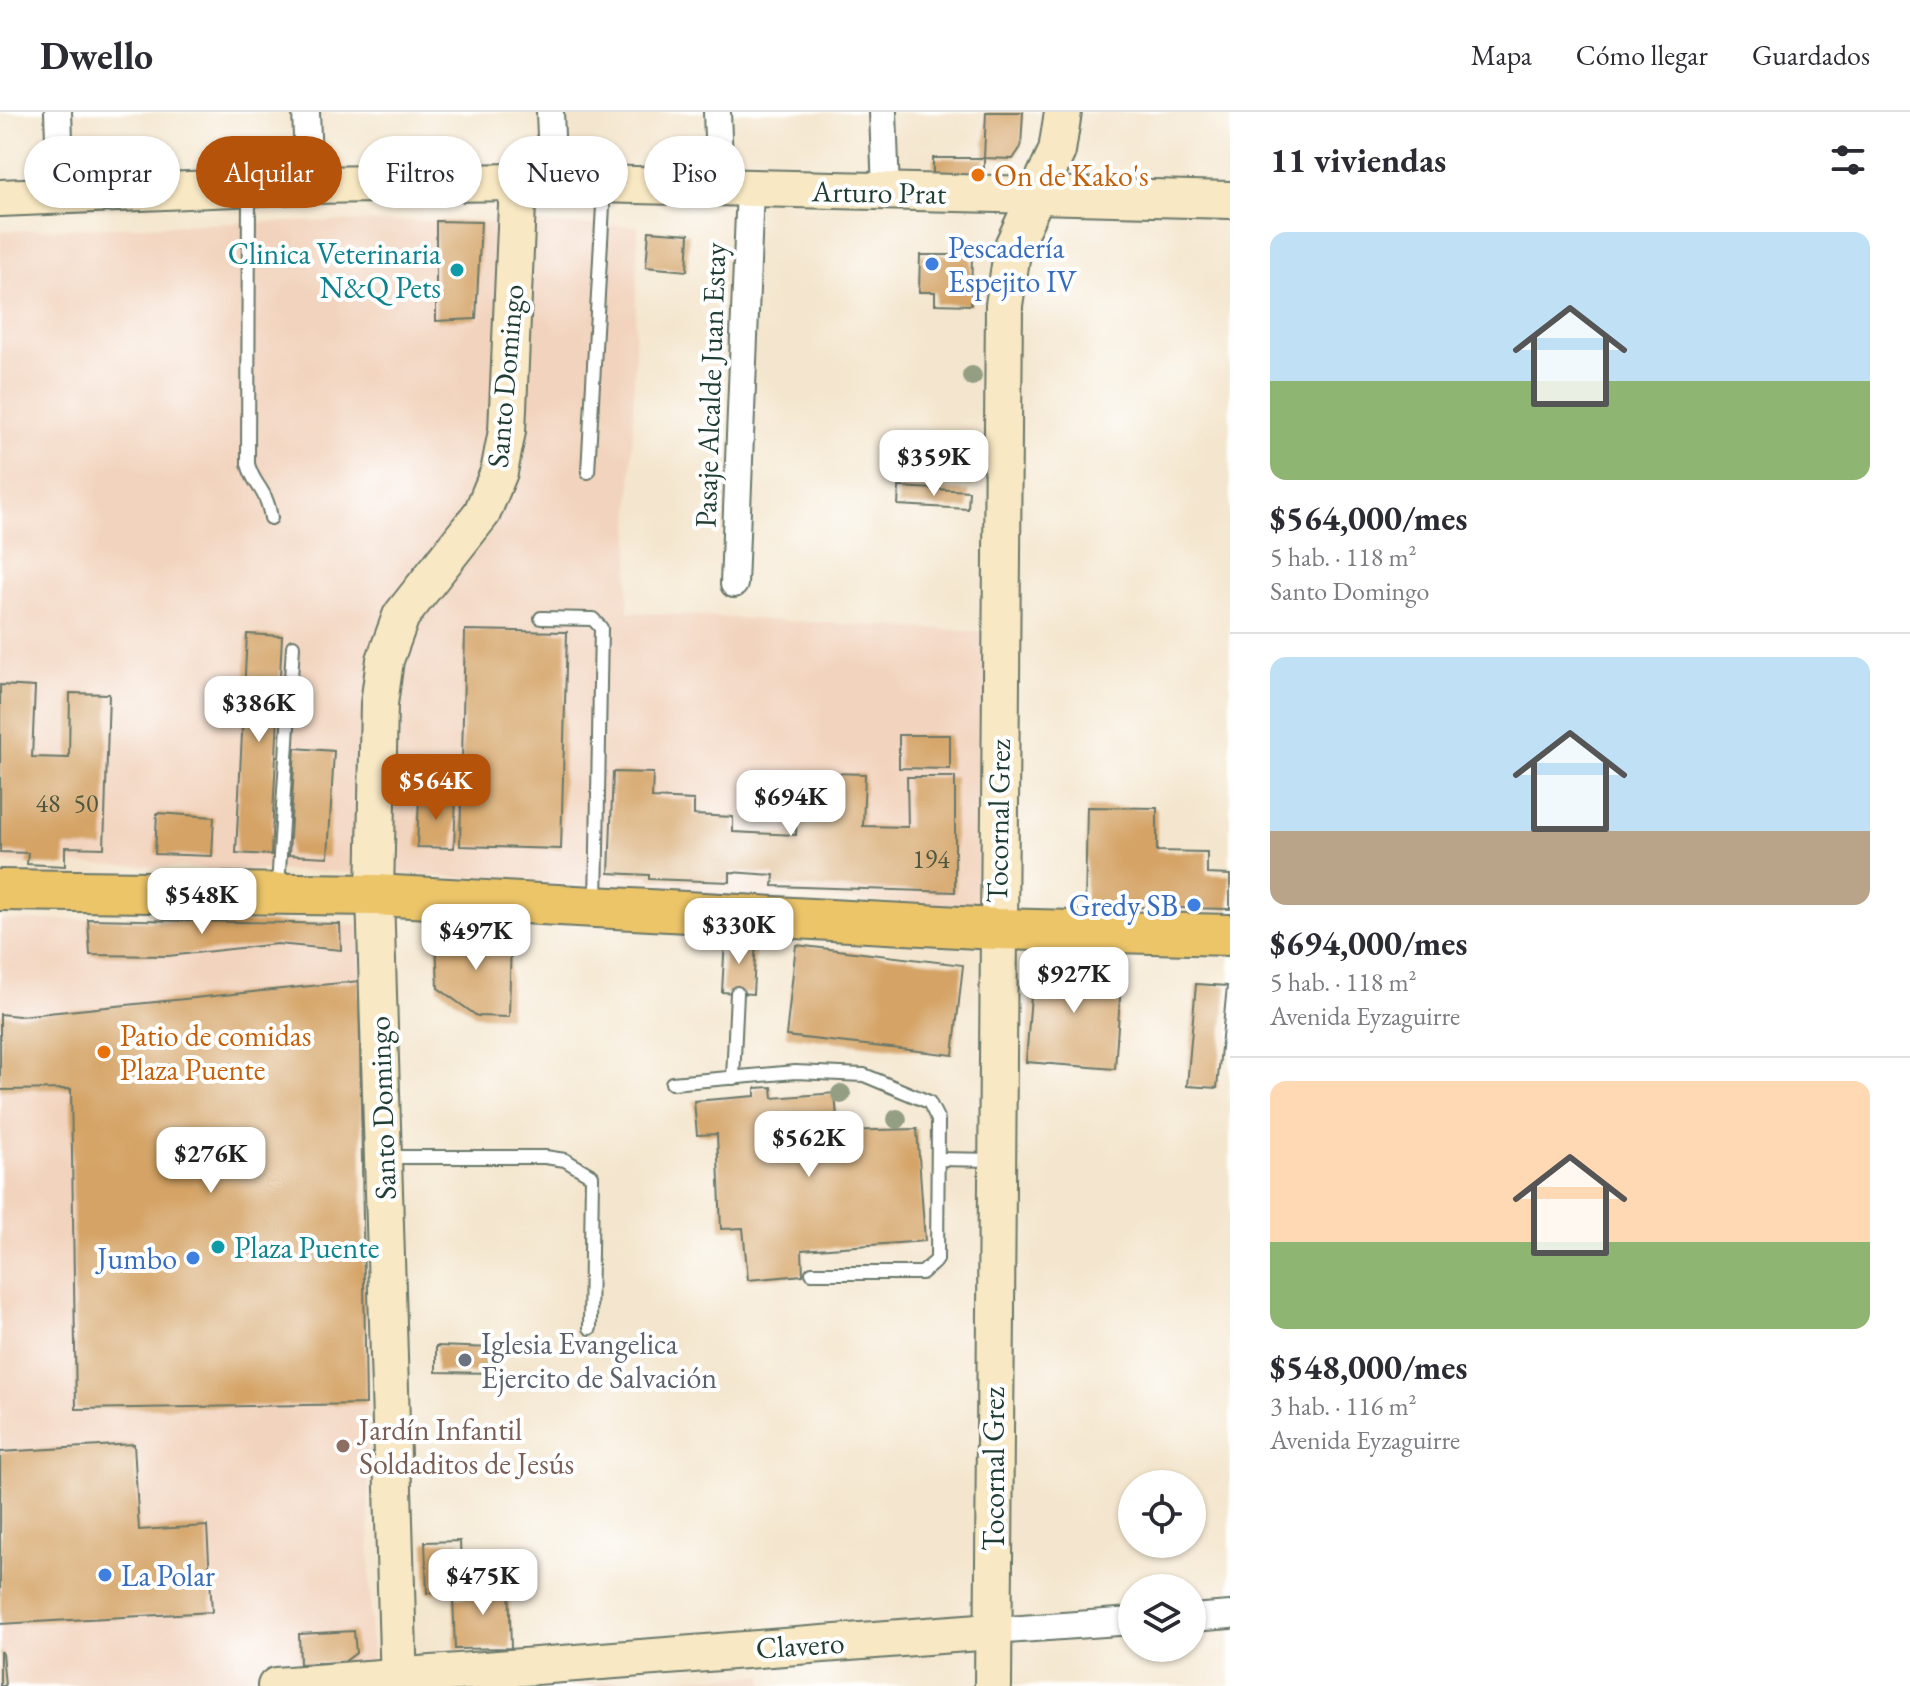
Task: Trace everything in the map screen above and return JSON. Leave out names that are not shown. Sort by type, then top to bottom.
[{"type":"main road","points":[[0,890],[375,895],[596,907],[742,920],[1230,935]]},
{"type":"street","points":[[58,112],[59,136]]},
{"type":"street","points":[[306,112],[307,136]]},
{"type":"street","points":[[545,136],[550,112]]},
{"type":"street","name":"Pasaje Alcalde Juan Estay","points":[[717,112],[723,136]]},
{"type":"street","points":[[883,112],[886,192]]},
{"type":"street","name":"Tocornal Grez","points":[[993,1686],[996,929],[1004,305],[1013,246],[1057,151],[1063,112]]},
{"type":"street","name":"Arturo Prat","points":[[342,185],[498,183]]},
{"type":"street","name":"Arturo Prat","points":[[745,188],[1230,200]]},
{"type":"street","name":"Arturo Prat","points":[[0,198],[24,197]]},
{"type":"street","name":"Santo Domingo","points":[[399,1681],[375,895],[379,704],[385,660],[401,616],[482,513],[504,452],[532,208]]},
{"type":"street","name":"Pasaje Alcalde Juan Estay","points":[[734,584],[735,208]]},
{"type":"street","points":[[1206,1617],[1230,1615]]},
{"type":"street","name":"Clavero","points":[[276,1686],[399,1681],[1118,1622]]},
{"type":"lane","points":[[249,208],[248,464],[251,475],[268,495],[271,518]]},
{"type":"lane","points":[[588,472],[603,208]]},
{"type":"lane","points":[[541,618],[593,619],[601,628],[596,907]]},
{"type":"lane","points":[[278,894],[293,646]]},
{"type":"lane","points":[[733,1078],[737,993]]},
{"type":"lane","points":[[672,1083],[795,1072],[864,1075],[909,1091],[929,1102],[938,1120],[937,1260],[922,1273],[812,1273]]},
{"type":"lane","points":[[383,1157],[545,1157],[565,1160],[592,1176],[590,1328]]},
{"type":"lane","points":[[938,1159],[995,1160]]},
{"type":"shaded area","points":[[436,221],[638,226],[628,612],[988,632],[986,908],[395,874],[0,862],[0,231],[260,222]]},
{"type":"shaded area","points":[[88,919],[359,925],[372,1686],[0,1686],[0,921]]},
{"type":"shaded area","points":[[764,1675],[764,1686],[570,1686],[570,1683]]},
{"type":"building","points":[[986,112],[1023,112],[1021,147],[1013,159],[984,158]]},
{"type":"building","points":[[933,158],[984,158],[984,177],[933,177]]},
{"type":"building","name":"Clinica Veterinaria N&Q Pets","points":[[436,221],[481,222],[476,319],[436,321]]},
{"type":"building","points":[[649,231],[689,234],[687,271],[646,267]]},
{"type":"building","points":[[920,255],[972,255],[971,305],[935,304],[935,292],[919,292]]},
{"type":"building","points":[[899,487],[969,491],[968,509],[898,505]]},
{"type":"building","points":[[465,630],[567,632],[561,849],[460,846]]},
{"type":"building","points":[[247,634],[282,636],[271,855],[236,853]]},
{"type":"building","points":[[0,685],[35,687],[32,757],[69,758],[70,693],[109,694],[104,848],[65,847],[65,866],[27,864],[28,853],[0,852]]},
{"type":"building","points":[[899,735],[950,735],[950,769],[899,768]]},
{"type":"building","points":[[295,748],[334,751],[328,857],[289,855]]},
{"type":"building","points":[[613,772],[653,773],[652,798],[694,800],[694,815],[733,817],[733,832],[796,835],[798,772],[865,774],[863,826],[908,827],[907,777],[955,777],[955,892],[773,886],[774,875],[730,872],[730,882],[649,879],[649,875],[609,873]]},
{"type":"building","points":[[419,795],[456,797],[454,848],[417,847]]},
{"type":"building","points":[[1087,807],[1157,808],[1157,851],[1207,852],[1207,874],[1230,875],[1230,909],[1085,906]]},
{"type":"building","points":[[157,813],[214,817],[212,856],[155,854]]},
{"type":"building","points":[[88,919],[340,924],[341,950],[277,944],[168,956],[90,955]]},
{"type":"building","points":[[442,933],[511,935],[509,1017],[477,1016],[438,988],[436,939]]},
{"type":"building","points":[[725,938],[756,940],[753,994],[722,992]]},
{"type":"building","points":[[796,945],[963,965],[953,1055],[786,1036]]},
{"type":"building","points":[[1039,962],[1122,968],[1115,1069],[1026,1062],[1033,968]]},
{"type":"building","name":"Plaza Puente","points":[[359,981],[366,1404],[76,1409],[71,1089],[0,1090],[0,1014],[19,1016]]},
{"type":"building","points":[[1196,984],[1227,986],[1217,1088],[1187,1086]]},
{"type":"building","points":[[772,1087],[773,1098],[835,1093],[838,1131],[917,1129],[925,1241],[802,1250],[803,1275],[748,1280],[743,1228],[721,1229],[717,1134],[697,1135],[694,1101],[755,1096],[755,1088]]},
{"type":"building","name":"Iglesia Evangelica Ejercito de Salvación","points":[[436,1346],[494,1348],[494,1373],[436,1372]]},
{"type":"building","name":"La Polar","points":[[134,1444],[139,1530],[207,1526],[212,1612],[0,1624],[0,1452]]},
{"type":"building","points":[[460,1541],[462,1592],[427,1593],[425,1542]]},
{"type":"building","points":[[466,1582],[509,1582],[511,1648],[455,1649],[453,1597],[467,1597]]},
{"type":"building","points":[[354,1631],[356,1653],[344,1662],[300,1664],[299,1634]]},
{"type":"building","points":[[2,1652],[5,1686],[0,1686]]},
{"type":"place","name":"On de Kako's","points":[[978,175]]},
{"type":"place","name":"Pescadería Espejito IV","points":[[932,264]]},
{"type":"place","name":"Clinica Veterinaria N&Q Pets","points":[[457,270]]},
{"type":"place","name":"Gredy SB","points":[[1194,905]]},
{"type":"place","name":"Patio de comidas Plaza Puente","points":[[104,1052]]},
{"type":"place","name":"Plaza Puente","points":[[218,1247]]},
{"type":"place","name":"Jumbo","points":[[193,1258]]},
{"type":"place","name":"Iglesia Evangelica Ejercito de Salvación","points":[[465,1360]]},
{"type":"place","name":"Jardín Infantil Soldaditos de Jesús","points":[[343,1446]]},
{"type":"place","name":"La Polar","points":[[105,1575]]}]
